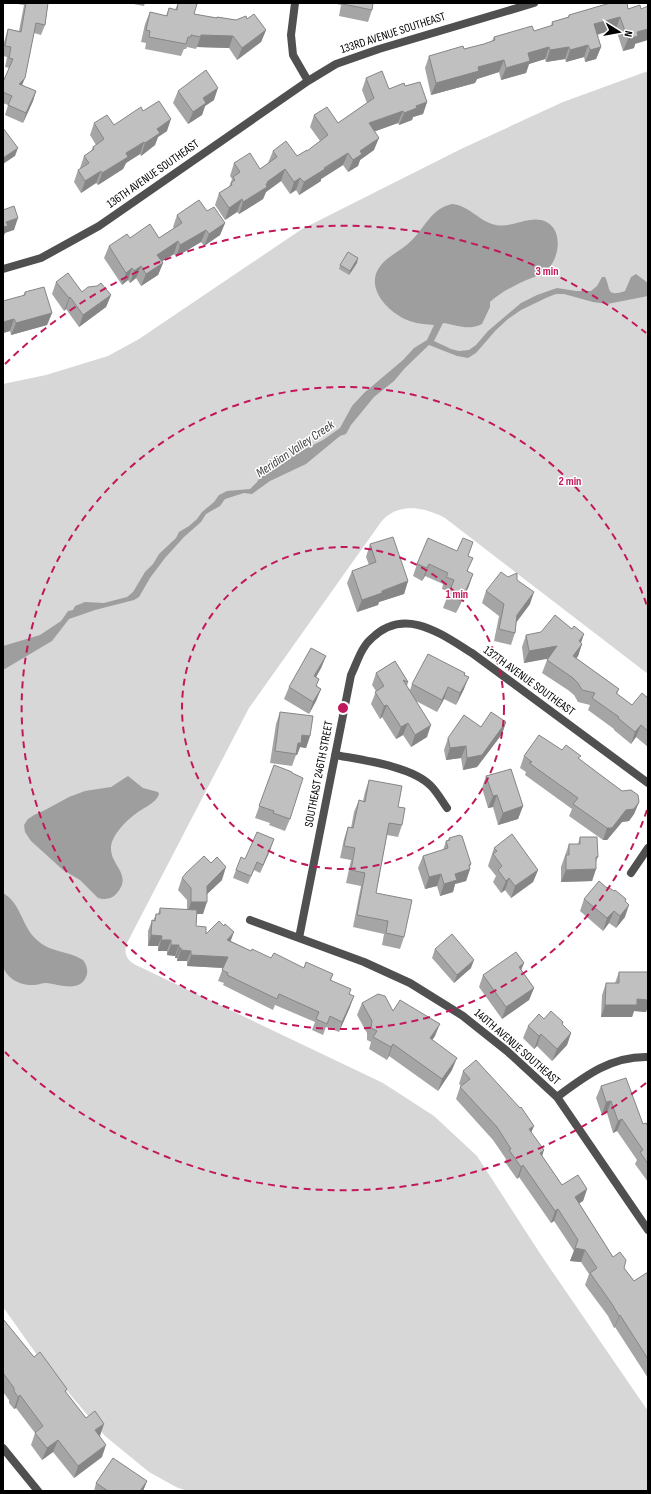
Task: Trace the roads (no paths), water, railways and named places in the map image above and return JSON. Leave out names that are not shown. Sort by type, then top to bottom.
[{"type":"street","points":[[295,3],[291,35],[293,55],[308,80]]},
{"type":"street","name":"133RD AVENUE SOUTHEAST","points":[[308,80],[336,64],[380,49],[534,3]]},
{"type":"street","name":"136TH AVENUE SOUTHEAST","points":[[3,269],[41,258],[99,226],[308,80]]},
{"type":"street","name":"137TH AVENUE SOUTHEAST","points":[[386,628],[402,623],[415,624],[434,630],[451,640],[472,653],[648,783]]},
{"type":"street","name":"SOUTHEAST 246TH STREET","points":[[299,938],[351,676],[362,650],[371,638],[386,628]]},
{"type":"street","points":[[335,755],[388,766],[416,775],[431,786],[447,808]]},
{"type":"street","points":[[631,872],[648,848]]},
{"type":"street","name":"140TH AVENUE SOUTHEAST","points":[[250,920],[364,962],[410,983],[463,1016],[507,1051],[557,1097],[648,1230]]},
{"type":"street","points":[[557,1097],[588,1074],[618,1060],[648,1057]]},
{"type":"street","points":[[3,1448],[38,1491]]},
{"type":"water label","name":"Meridian Valley Creek","points":[[295,449]]}]
